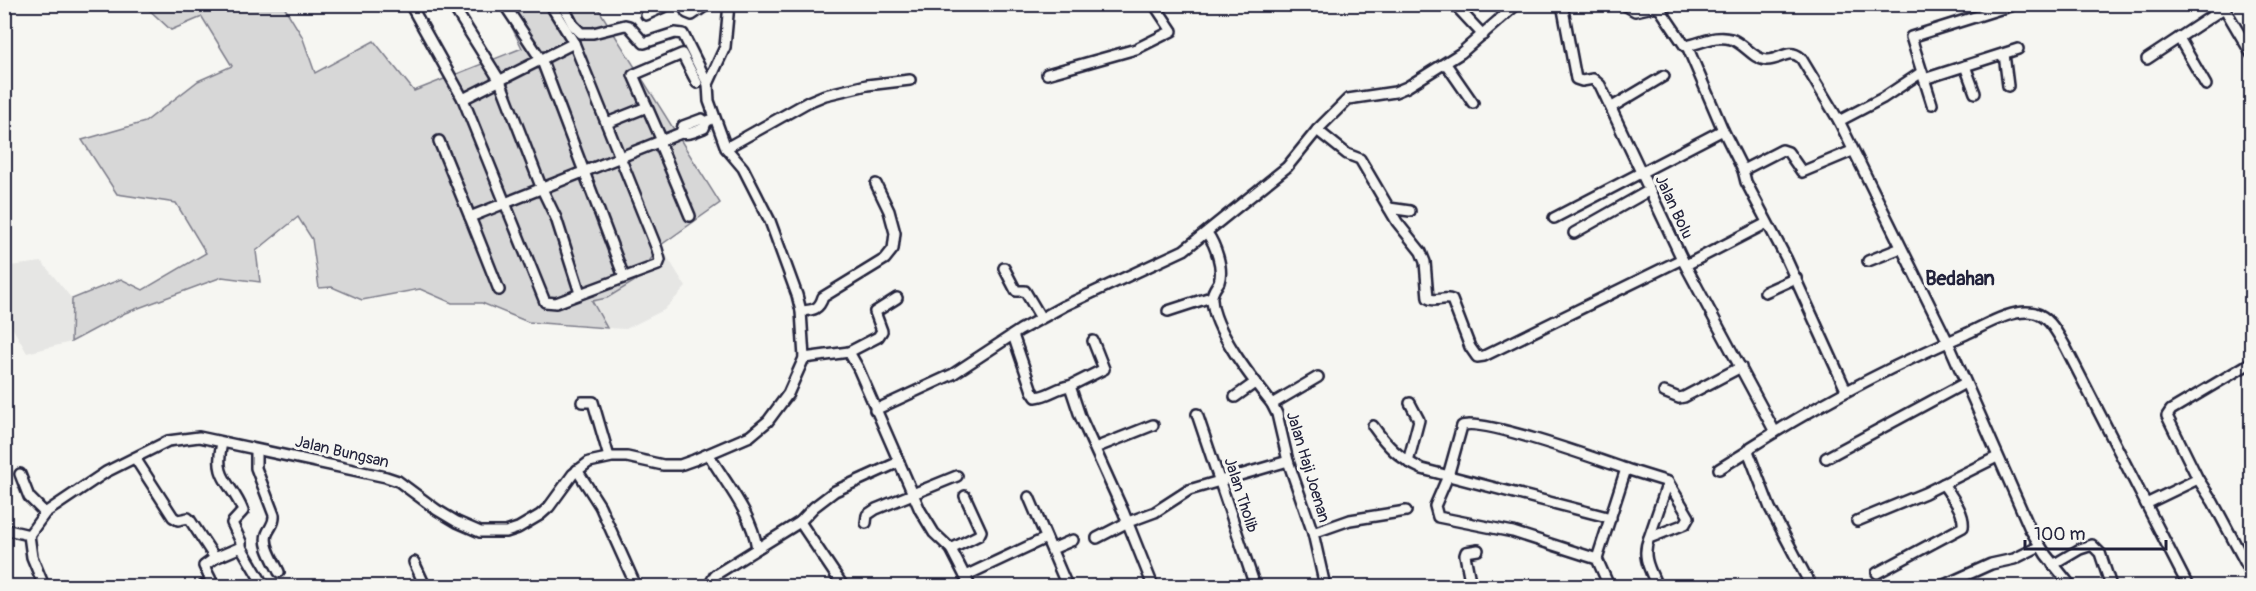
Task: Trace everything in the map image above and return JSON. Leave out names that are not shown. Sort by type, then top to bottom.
[{"type":"street","points":[[410,4],[462,99],[545,302],[549,304],[656,267],[660,260],[574,43],[550,4]]},
{"type":"street","points":[[452,4],[500,81],[542,189],[556,218],[580,294]]},
{"type":"street","points":[[504,4],[542,61],[624,277]]},
{"type":"street","points":[[562,4],[573,25],[581,33],[593,33],[625,25],[629,26],[644,44],[675,33],[683,34],[708,84],[710,120],[726,148],[743,168],[779,242],[801,311],[804,358],[849,352],[878,337],[882,331],[875,312],[897,298]]},
{"type":"street","points":[[646,15],[670,4]]},
{"type":"street","points":[[682,4],[687,13],[692,15],[698,14],[708,4]]},
{"type":"street","points":[[708,84],[725,47],[729,4]]},
{"type":"street","points":[[1047,74],[1136,49],[1172,31],[1154,4]]},
{"type":"street","points":[[1454,4],[1483,35]]},
{"type":"street","points":[[874,410],[953,374],[1013,335],[1064,306],[1169,259],[1207,233],[1287,167],[1317,130],[1348,99],[1395,92],[1446,63],[1483,35],[1516,4]]},
{"type":"street","name":"Jalan Bolu","points":[[1562,4],[1574,75],[1579,81],[1597,80],[1612,107],[1684,262],[1776,432]]},
{"type":"street","points":[[1623,4],[1635,11],[1653,7],[1660,9],[1681,41],[1687,46],[1743,170],[1746,182],[1796,278],[1846,390]]},
{"type":"street","points":[[1932,104],[1911,37],[2013,5]]},
{"type":"street","points":[[2147,59],[2223,6],[2252,55]]},
{"type":"street","points":[[1687,46],[1709,39],[1725,38],[1737,41],[1758,58],[1764,60],[1770,60],[1786,53],[1798,55],[1801,58],[1839,121],[1948,342],[2030,529],[2053,565],[2069,584],[2081,586]]},
{"type":"street","points":[[2179,38],[2206,85]]},
{"type":"street","points":[[462,99],[574,43]]},
{"type":"street","points":[[1839,121],[1923,76],[1965,66],[2018,49]]},
{"type":"street","points":[[690,216],[633,75],[682,54],[697,83]]},
{"type":"street","points":[[2004,54],[2008,86]]},
{"type":"street","points":[[1446,63],[1473,103]]},
{"type":"street","points":[[1965,66],[1975,93]]},
{"type":"street","points":[[1612,107],[1664,76]]},
{"type":"street","points":[[726,148],[808,102],[825,95],[867,85],[910,80]]},
{"type":"street","points":[[607,123],[647,107]]},
{"type":"street","points":[[470,217],[681,134],[683,126],[702,119],[710,120]]},
{"type":"street","points":[[1317,130],[1347,154],[1360,159],[1397,222],[1423,256],[1428,298],[1452,300],[1470,347],[1480,358],[1767,223]]},
{"type":"street","points":[[1554,218],[1723,130]]},
{"type":"street","points":[[439,141],[499,290]]},
{"type":"street","points":[[1743,170],[1782,150],[1788,152],[1799,170],[1802,171],[1852,151]]},
{"type":"street","points":[[801,311],[814,310],[821,306],[823,297],[885,259],[893,249],[895,232],[889,211],[876,184]]},
{"type":"street","points":[[1574,233],[1650,190]]},
{"type":"street","points":[[1389,208],[1410,212]]},
{"type":"street","points":[[1168,311],[1211,297],[1220,280],[1213,242],[1207,233]]},
{"type":"street","points":[[1868,261],[1901,248]]},
{"type":"street","points":[[1004,268],[1016,291],[1025,291],[1041,318]]},
{"type":"street","points":[[1766,292],[1796,278]]},
{"type":"street","name":"Jalan Haji Joenan","points":[[1211,297],[1225,336],[1277,414],[1288,461],[1313,533],[1325,586]]},
{"type":"street","points":[[1719,469],[1846,390],[2013,314],[2033,312],[2050,322],[2065,346],[2188,586]]},
{"type":"street","points":[[1013,335],[1036,397],[1061,386],[1070,386],[1104,369],[1093,341]]},
{"type":"street","points":[[849,352],[920,510],[934,533],[951,549],[970,586]]},
{"type":"street","name":"Jalan Bungsan","points":[[29,535],[45,513],[106,472],[159,444],[177,438],[199,437],[334,465],[398,481],[457,522],[480,532],[506,532],[540,515],[577,470],[595,459],[627,457],[663,465],[680,465],[743,441],[768,421],[788,394],[804,358]]},
{"type":"street","points":[[2252,362],[2168,412],[2168,421],[2198,480],[2213,502],[2252,575]]},
{"type":"street","points":[[1665,392],[1678,398],[1684,397],[1741,367]]},
{"type":"street","points":[[1272,404],[1318,377]]},
{"type":"street","points":[[1234,397],[1256,382]]},
{"type":"street","points":[[1826,458],[1965,383]]},
{"type":"street","points":[[1070,386],[1080,416],[1128,522],[1153,586]]},
{"type":"street","points":[[582,402],[593,402],[609,457]]},
{"type":"street","points":[[1408,462],[1419,420],[1410,403]]},
{"type":"street","name":"Jalan Tholib","points":[[1197,414],[1221,479],[1255,586]]},
{"type":"street","points":[[1597,559],[1513,532],[1438,517],[1435,506],[1448,476],[1459,430],[1466,424],[1474,424],[1545,441],[1668,482],[1684,507],[1689,517],[1688,520],[1686,524],[1649,538]]},
{"type":"street","points":[[1095,448],[1153,425]]},
{"type":"street","points":[[1373,426],[1396,455],[1422,469],[1611,518]]},
{"type":"street","points":[[222,443],[219,469],[243,509],[243,513],[232,523],[241,547],[264,586]]},
{"type":"street","points":[[256,450],[256,468],[272,508],[274,522],[268,532],[266,542],[279,572]]},
{"type":"street","points":[[1749,451],[1770,508],[1811,586]]},
{"type":"street","points":[[709,455],[747,515],[753,528],[757,549]]},
{"type":"street","points":[[1857,521],[1943,484],[1997,457]]},
{"type":"street","points":[[135,458],[171,516],[177,520],[188,518],[215,558]]},
{"type":"street","points":[[1097,538],[1128,522],[1155,512],[1189,490],[1288,461]]},
{"type":"street","points":[[709,586],[715,575],[800,522],[814,507],[835,491],[899,462]]},
{"type":"street","points":[[1609,586],[1597,559],[1626,469]]},
{"type":"street","points":[[577,470],[600,506],[636,586]]},
{"type":"street","points":[[20,474],[26,492],[45,513]]},
{"type":"street","points":[[866,523],[867,515],[876,509],[957,476]]},
{"type":"street","points":[[2146,504],[2198,480]]},
{"type":"street","points":[[1656,586],[1645,558],[1649,538],[1668,482]]},
{"type":"street","points":[[1877,573],[1963,527],[1964,521],[1960,510],[1943,484]]},
{"type":"street","points":[[951,549],[979,535],[981,531],[965,496]]},
{"type":"street","points":[[1029,497],[1067,586]]},
{"type":"street","points":[[1313,533],[1350,520],[1406,512]]},
{"type":"street","points":[[800,522],[843,586]]},
{"type":"street","points":[[4,529],[29,535],[32,557],[44,586]]},
{"type":"street","points":[[965,576],[1046,538]]},
{"type":"street","points":[[1052,549],[1074,540]]},
{"type":"street","points":[[2053,565],[2080,549],[2092,545],[2100,553],[2111,586]]},
{"type":"street","points":[[1942,586],[1991,564],[2014,559],[2040,546]]},
{"type":"street","points":[[203,586],[212,582],[204,566],[215,558],[241,547]]},
{"type":"street","points":[[1471,586],[1465,555],[1466,552],[1478,550]]},
{"type":"street","points":[[414,562],[425,586]]},
{"type":"shaded area","points":[[144,5],[283,5],[302,36],[315,73],[374,41],[414,91],[522,48],[501,5],[596,5],[720,203],[661,245],[635,281],[607,298],[592,301],[607,328],[528,322],[482,303],[452,303],[420,289],[362,300],[332,287],[319,288],[312,239],[298,217],[256,251],[260,282],[222,277],[125,313],[71,342],[72,299],[121,279],[143,290],[206,253],[176,203],[117,194],[82,140],[145,122],[198,81],[232,66],[202,17],[171,30]]},
{"type":"shaded area","points":[[660,245],[686,287],[664,310],[626,329],[607,328],[591,301],[607,298],[635,281]]},
{"type":"shaded area","points":[[42,262],[72,299],[71,342],[27,353],[5,315],[5,293],[10,266]]},
{"type":"district","name":"Bedahan","points":[[1960,278]]}]
